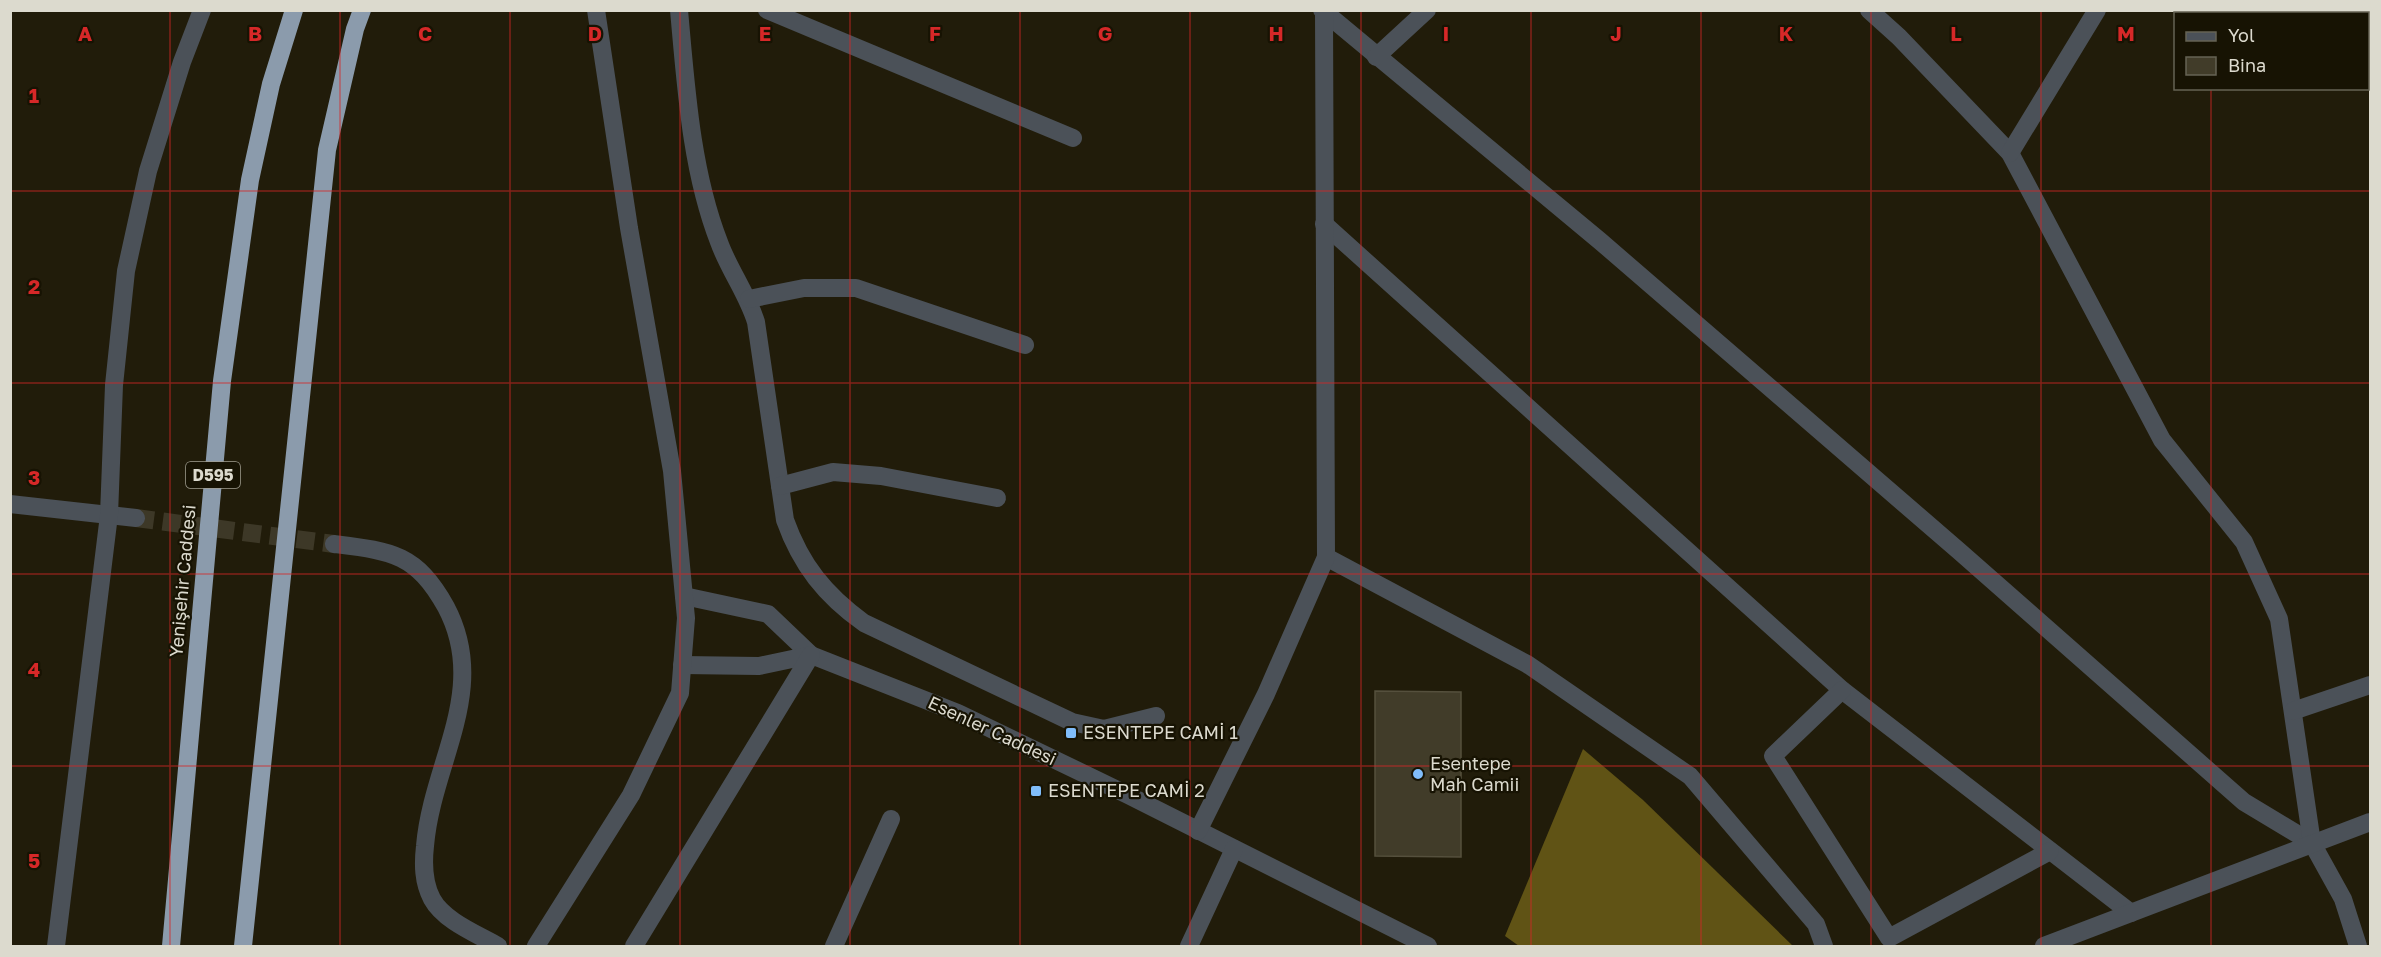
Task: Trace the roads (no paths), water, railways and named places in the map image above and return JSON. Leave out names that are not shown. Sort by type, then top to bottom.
[{"type":"highway","name":"Yenişehir Caddesi","points":[[171,946],[222,381],[250,180],[271,84],[294,10]]},
{"type":"highway","points":[[243,946],[327,150],[355,29],[363,10]]},
{"type":"street","points":[[56,946],[109,515],[114,385],[126,271],[148,171],[182,62],[202,10]]},
{"type":"street","points":[[537,946],[631,795],[680,693],[686,618],[672,471],[629,228],[596,10]]},
{"type":"street","points":[[679,10],[686,84],[703,184],[719,243],[749,299],[766,375],[785,520],[795,547],[809,571],[843,608],[864,622],[1072,722],[1104,729],[1156,716]]},
{"type":"street","points":[[767,10],[1073,138]]},
{"type":"street","points":[[1376,57],[1427,10]]},
{"type":"street","points":[[1869,10],[1899,37],[2010,153],[2162,440],[2244,542],[2279,619],[2312,843],[2343,899],[2358,946]]},
{"type":"street","points":[[2010,153],[2097,10]]},
{"type":"street","points":[[1323,12],[1600,241],[1959,551],[2244,802],[2312,843]]},
{"type":"street","points":[[1198,831],[1266,694],[1326,556],[1323,12]]},
{"type":"street","points":[[1324,224],[1842,690],[2131,913]]},
{"type":"street","points":[[749,299],[804,288],[856,288],[1025,345]]},
{"type":"street","points":[[780,486],[833,472],[881,476],[997,498]]},
{"type":"street","points":[[10,504],[136,518]]},
{"type":"street","points":[[334,544],[386,550],[413,564],[436,590],[456,626],[464,658],[462,695],[454,732],[439,775],[426,826],[423,869],[432,900],[456,922],[498,946]]},
{"type":"street","points":[[1326,556],[1527,664],[1690,776],[1816,924],[1824,946]]},
{"type":"street","name":"Esenler Caddesi","points":[[684,596],[768,614],[812,655],[958,713],[1428,946]]},
{"type":"street","points":[[682,664],[759,666],[812,655]]},
{"type":"street","points":[[634,946],[812,655]]},
{"type":"street","points":[[2293,711],[2370,685]]},
{"type":"street","points":[[1842,690],[1773,756],[1889,938],[2050,851]]},
{"type":"street","points":[[834,946],[891,819]]},
{"type":"street","points":[[2044,946],[2370,822]]},
{"type":"street","points":[[1189,946],[1234,849]]},
{"type":"tunnel","points":[[136,518],[334,544]]},
{"type":"place","name":"ESENTEPE CAMİ 1","points":[[1071,733]]},
{"type":"place","name":"Esentepe Mah Camii","points":[[1418,774]]},
{"type":"place","name":"ESENTEPE CAMİ 2","points":[[1036,791]]}]
